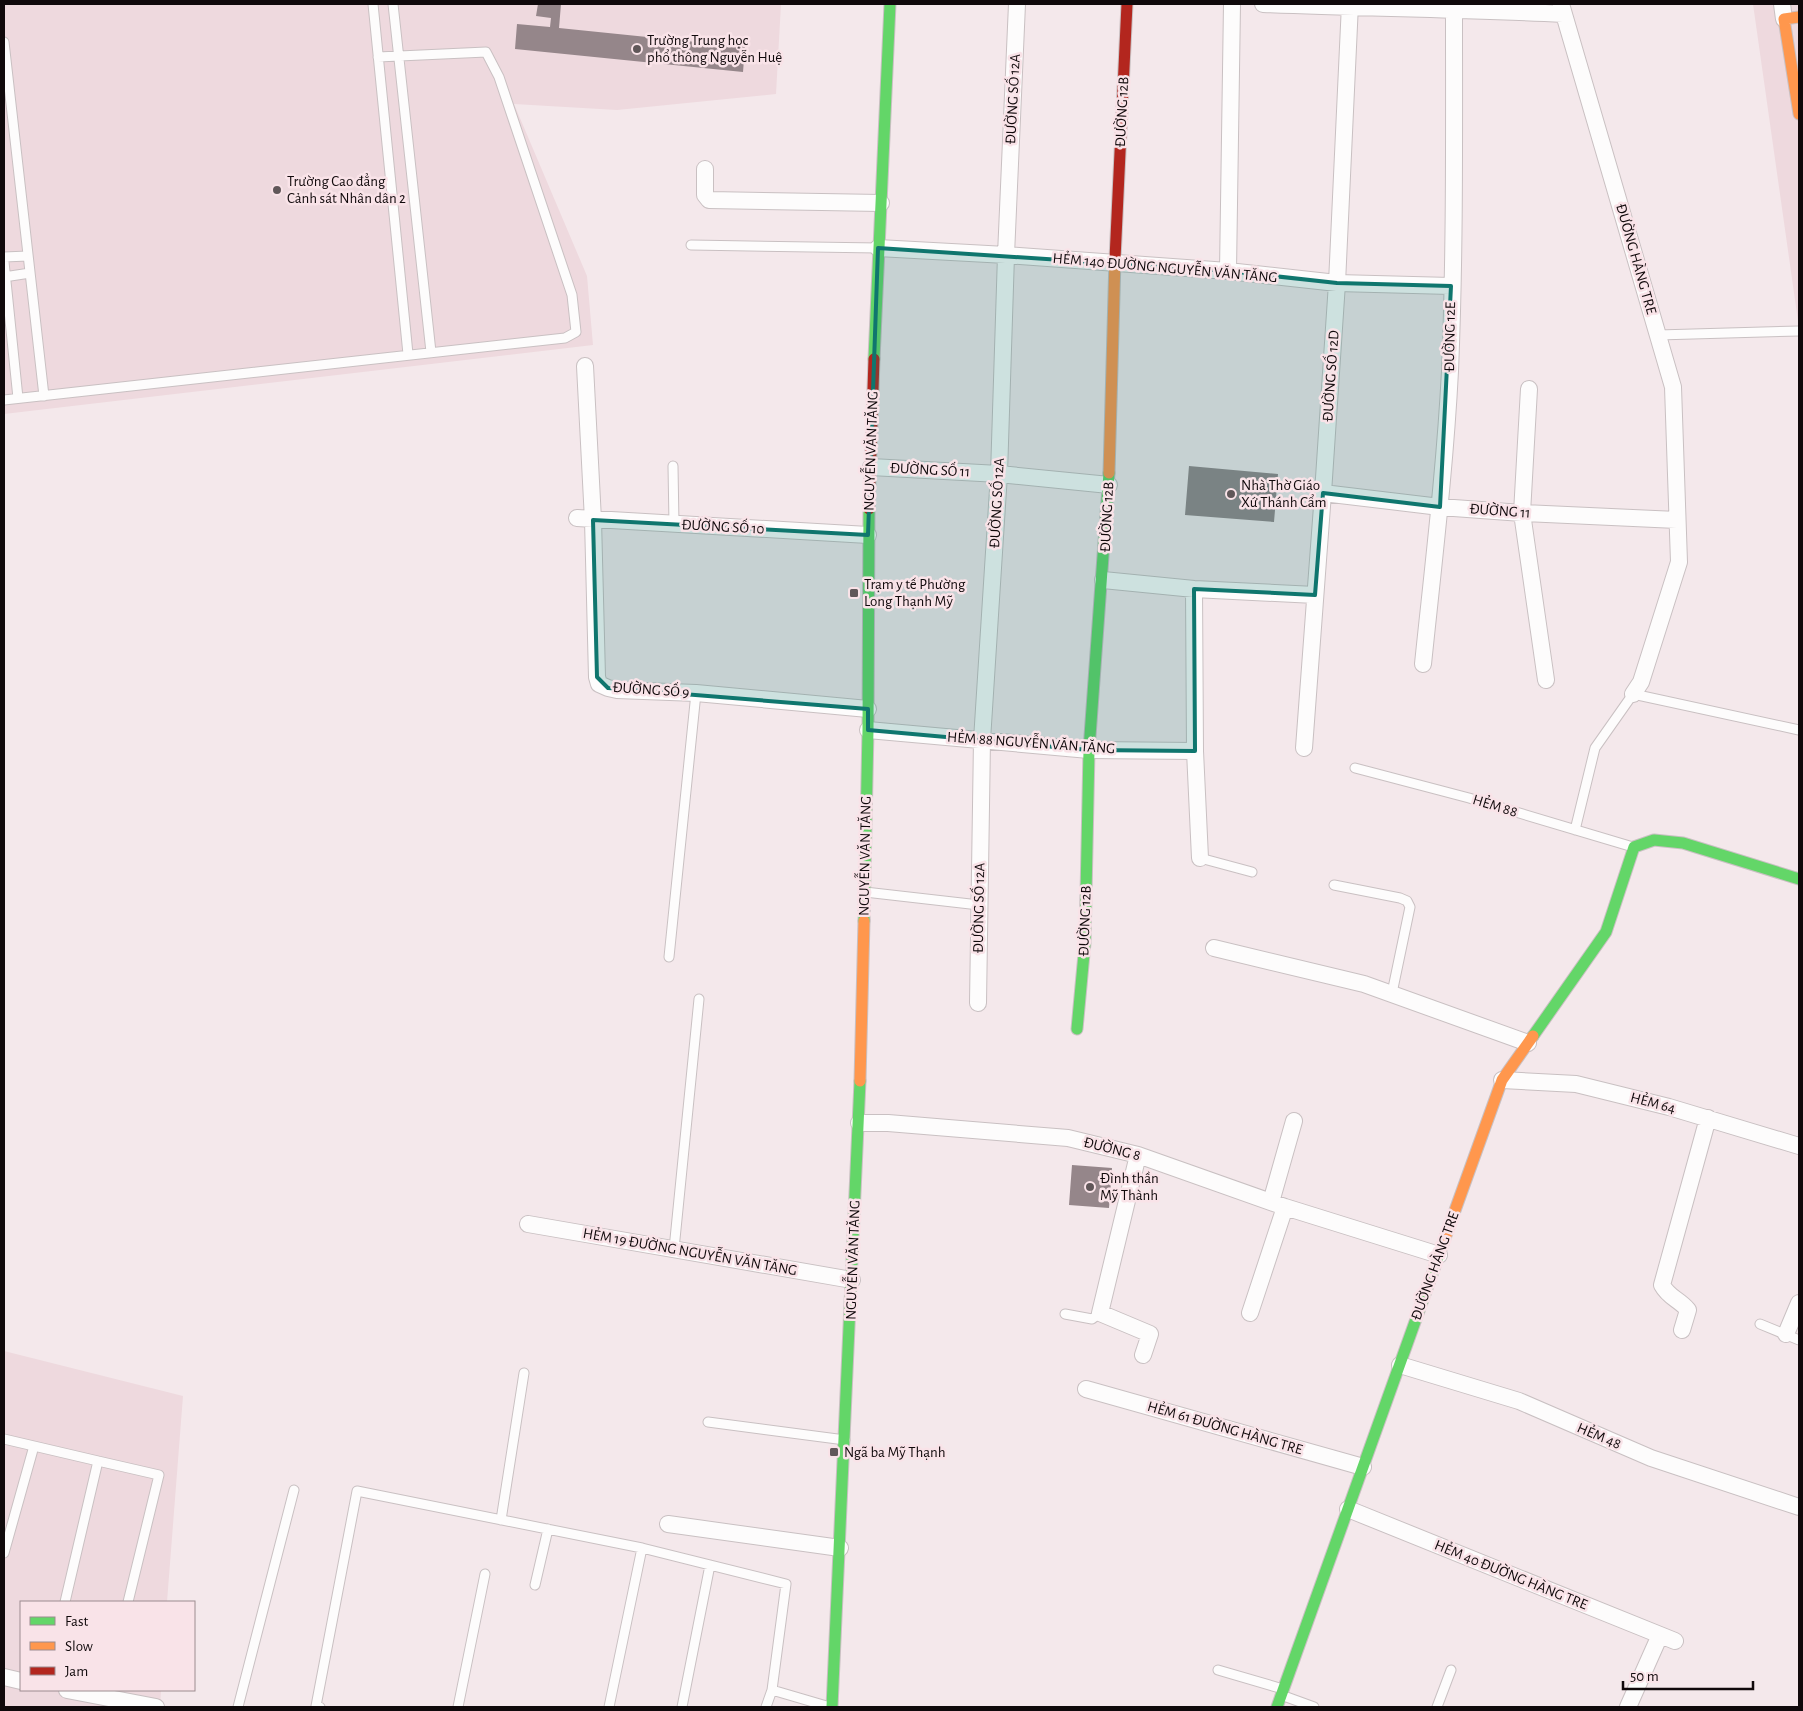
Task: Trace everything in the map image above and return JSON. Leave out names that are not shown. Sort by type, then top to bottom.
[{"type":"street","name":"NGUYỄN VĂN TĂNG","points":[[832,1707],[859,1123],[868,730],[868,535],[878,248],[890,4]]},
{"type":"street","name":"ĐƯỜNG SỐ 12A","points":[[978,1002],[982,740],[999,474],[1017,4]]},
{"type":"street","name":"ĐƯỜNG 12B","points":[[1077,1029],[1085,943],[1089,750],[1109,485],[1115,264],[1127,4]]},
{"type":"street","points":[[1228,271],[1232,4]]},
{"type":"street","points":[[1263,4],[1454,9],[1476,7],[1562,9]]},
{"type":"street","name":"ĐƯỜNG SỐ 12D","points":[[1304,748],[1323,493],[1350,6]]},
{"type":"street","name":"ĐƯỜNG 12E","points":[[1423,664],[1440,507],[1450,371],[1454,9]]},
{"type":"street","name":"ĐƯỜNG HÀNG TRE","points":[[1562,9],[1673,387],[1679,562],[1641,682],[1632,694]]},
{"type":"street","points":[[1788,13],[1799,114]]},
{"type":"street","points":[[705,169],[705,195],[709,200],[881,203]]},
{"type":"street","name":"HẺM 140 ĐƯỜNG NGUYỄN VĂN TĂNG","points":[[878,248],[1228,271],[1336,283],[1451,286]]},
{"type":"street","points":[[585,366],[585,519]]},
{"type":"street","points":[[1529,389],[1522,513],[1546,680]]},
{"type":"street","name":"ĐƯỜNG SỐ 11","points":[[871,468],[999,474],[1109,485]]},
{"type":"street","name":"ĐƯỜNG 11","points":[[1323,493],[1440,507],[1677,520]]},
{"type":"street","name":"ĐƯỜNG SỐ 10","points":[[585,519],[868,535]]},
{"type":"street","name":"ĐƯỜNG SỐ 9","points":[[585,519],[597,677],[600,684],[617,690],[696,693],[868,708]]},
{"type":"street","points":[[1103,580],[1194,590],[1316,595]]},
{"type":"street","points":[[1194,590],[1195,751],[1200,858]]},
{"type":"street","name":"HẺM 88 NGUYỄN VĂN TĂNG","points":[[868,730],[1089,750],[1195,751]]},
{"type":"street","points":[[1634,847],[1654,840],[1683,843],[1799,879]]},
{"type":"street","name":"ĐƯỜNG HÀNG TRE","points":[[1277,1707],[1502,1080],[1606,932],[1634,847]]},
{"type":"street","points":[[1214,948],[1364,984],[1528,1043]]},
{"type":"street","name":"HẺM 64","points":[[1502,1080],[1576,1084],[1670,1107],[1799,1146]]},
{"type":"street","points":[[1682,1330],[1688,1310],[1682,1302],[1666,1293],[1662,1285],[1708,1118]]},
{"type":"street","points":[[1250,1313],[1278,1205],[1294,1121]]},
{"type":"street","name":"ĐƯỜNG 8","points":[[859,1123],[888,1123],[1068,1138],[1138,1155],[1278,1205],[1439,1255]]},
{"type":"street","points":[[1138,1155],[1100,1313],[1150,1334],[1143,1356]]},
{"type":"street","name":"HẺM 19 ĐƯỜNG NGUYỄN VĂN TĂNG","points":[[528,1224],[852,1280]]},
{"type":"street","points":[[1793,1337],[1799,1303]]},
{"type":"street","name":"HẺM 48","points":[[1400,1364],[1519,1401],[1651,1458],[1799,1507]]},
{"type":"street","name":"HẺM 61 ĐƯỜNG HÀNG TRE","points":[[1086,1388],[1363,1467]]},
{"type":"street","name":"HẺM 40 ĐƯỜNG HÀNG TRE","points":[[1348,1509],[1668,1638],[1628,1707]]},
{"type":"street","points":[[668,1524],[840,1548]]},
{"type":"street","points":[[4,1677],[20,1681]]},
{"type":"street","points":[[77,1691],[106,1694],[156,1707]]},
{"type":"lane","points":[[373,4],[408,354]]},
{"type":"lane","points":[[393,4],[431,352]]},
{"type":"lane","points":[[4,42],[7,106],[14,130],[44,396]]},
{"type":"lane","points":[[4,400],[565,338],[576,332],[572,295],[498,77],[486,52],[378,57]]},
{"type":"lane","points":[[4,131],[14,130]]},
{"type":"lane","points":[[691,245],[878,248]]},
{"type":"lane","points":[[4,257],[28,256]]},
{"type":"lane","points":[[4,262],[18,398]]},
{"type":"lane","points":[[4,276],[30,273]]},
{"type":"lane","points":[[1658,335],[1799,331]]},
{"type":"lane","points":[[673,466],[674,524]]},
{"type":"lane","points":[[669,957],[696,693]]},
{"type":"lane","points":[[1575,830],[1595,748],[1632,694],[1799,730]]},
{"type":"lane","name":"HẺM 88","points":[[1355,768],[1468,798],[1634,847]]},
{"type":"lane","points":[[1200,858],[1252,872]]},
{"type":"lane","points":[[1334,885],[1407,901],[1410,907],[1392,993]]},
{"type":"lane","points":[[864,892],[980,905]]},
{"type":"lane","points":[[674,1249],[699,999]]},
{"type":"lane","points":[[1065,1314],[1092,1319],[1100,1313]]},
{"type":"lane","points":[[1760,1324],[1793,1337]]},
{"type":"lane","points":[[501,1520],[524,1372]]},
{"type":"lane","points":[[708,1422],[845,1440]]},
{"type":"lane","points":[[4,1439],[159,1475],[128,1601]]},
{"type":"lane","points":[[4,1553],[34,1446]]},
{"type":"lane","points":[[65,1601],[98,1461]]},
{"type":"lane","points":[[238,1707],[294,1490]]},
{"type":"lane","points":[[320,1707],[316,1706],[357,1491],[642,1548],[786,1584],[772,1690],[766,1707]]},
{"type":"lane","points":[[536,1585],[548,1529]]},
{"type":"lane","points":[[609,1707],[642,1548]]},
{"type":"lane","points":[[682,1707],[710,1565]]},
{"type":"lane","points":[[458,1707],[485,1574]]},
{"type":"lane","points":[[1218,1670],[1282,1692],[1314,1707]]},
{"type":"lane","points":[[1437,1707],[1451,1670]]},
{"type":"lane","points":[[772,1690],[832,1707]]},
{"type":"highlighted area","points":[[878,248],[1228,271],[1337,283],[1451,286],[1440,507],[1323,493],[1315,595],[1194,589],[1195,751],[1089,750],[868,730],[868,709],[608,688],[597,677],[593,520],[868,535]]},
{"type":"shaded area","name":"Trường Cao đẳng Cảnh sát Nhân dân 2","points":[[4,4],[781,4],[776,94],[617,110],[514,104],[587,276],[593,345],[4,414]]},
{"type":"shaded area","points":[[1753,4],[1799,4],[1799,328]]},
{"type":"shaded area","points":[[4,1351],[183,1396],[167,1601],[20,1601],[20,1691],[161,1691],[160,1707],[4,1707]]},
{"type":"building","points":[[538,4],[561,4],[559,28],[745,47],[743,72],[515,49],[517,24],[550,27],[551,18],[536,16]]},
{"type":"building","name":"Nhà Thờ Giáo Xứ Thánh Cẩm","points":[[1189,466],[1278,474],[1274,522],[1185,515]]},
{"type":"building","name":"Đình thần Mỹ Thành","points":[[1072,1165],[1112,1168],[1109,1208],[1069,1205]]},
{"type":"traffic: fast","points":[[874,359],[890,4]]},
{"type":"traffic: fast","points":[[1077,1029],[1085,943],[1089,750],[1109,473]]},
{"type":"traffic: fast","points":[[864,921],[868,730],[869,509]]},
{"type":"traffic: fast","points":[[1533,1036],[1606,932],[1634,847],[1654,840],[1683,843],[1799,879]]},
{"type":"traffic: fast","points":[[832,1707],[860,1081]]},
{"type":"traffic: fast","points":[[1277,1707],[1440,1252]]},
{"type":"traffic: slow","points":[[1799,17],[1784,19],[1799,114]]},
{"type":"traffic: slow","points":[[1109,473],[1115,259]]},
{"type":"traffic: slow","points":[[860,1081],[864,921]]},
{"type":"traffic: slow","points":[[1440,1252],[1502,1080],[1533,1036]]},
{"type":"traffic: jam","points":[[1115,259],[1127,4]]},
{"type":"traffic: jam","points":[[869,509],[874,359]]},
{"type":"place","name":"Trường Trung học phổ thông Nguyễn Huệ","points":[[637,49]]},
{"type":"place","name":"Trường Cao đẳng Cảnh sát Nhân dân 2","points":[[277,190]]},
{"type":"place","name":"Nhà Thờ Giáo Xứ Thánh Cẩm","points":[[1231,494]]},
{"type":"place","name":"Trạm y tế Phường Long Thạnh Mỹ","points":[[854,593]]},
{"type":"place","name":"Đình thần Mỹ Thành","points":[[1090,1187]]},
{"type":"place","name":"Ngã ba Mỹ Thạnh","points":[[834,1452]]}]
